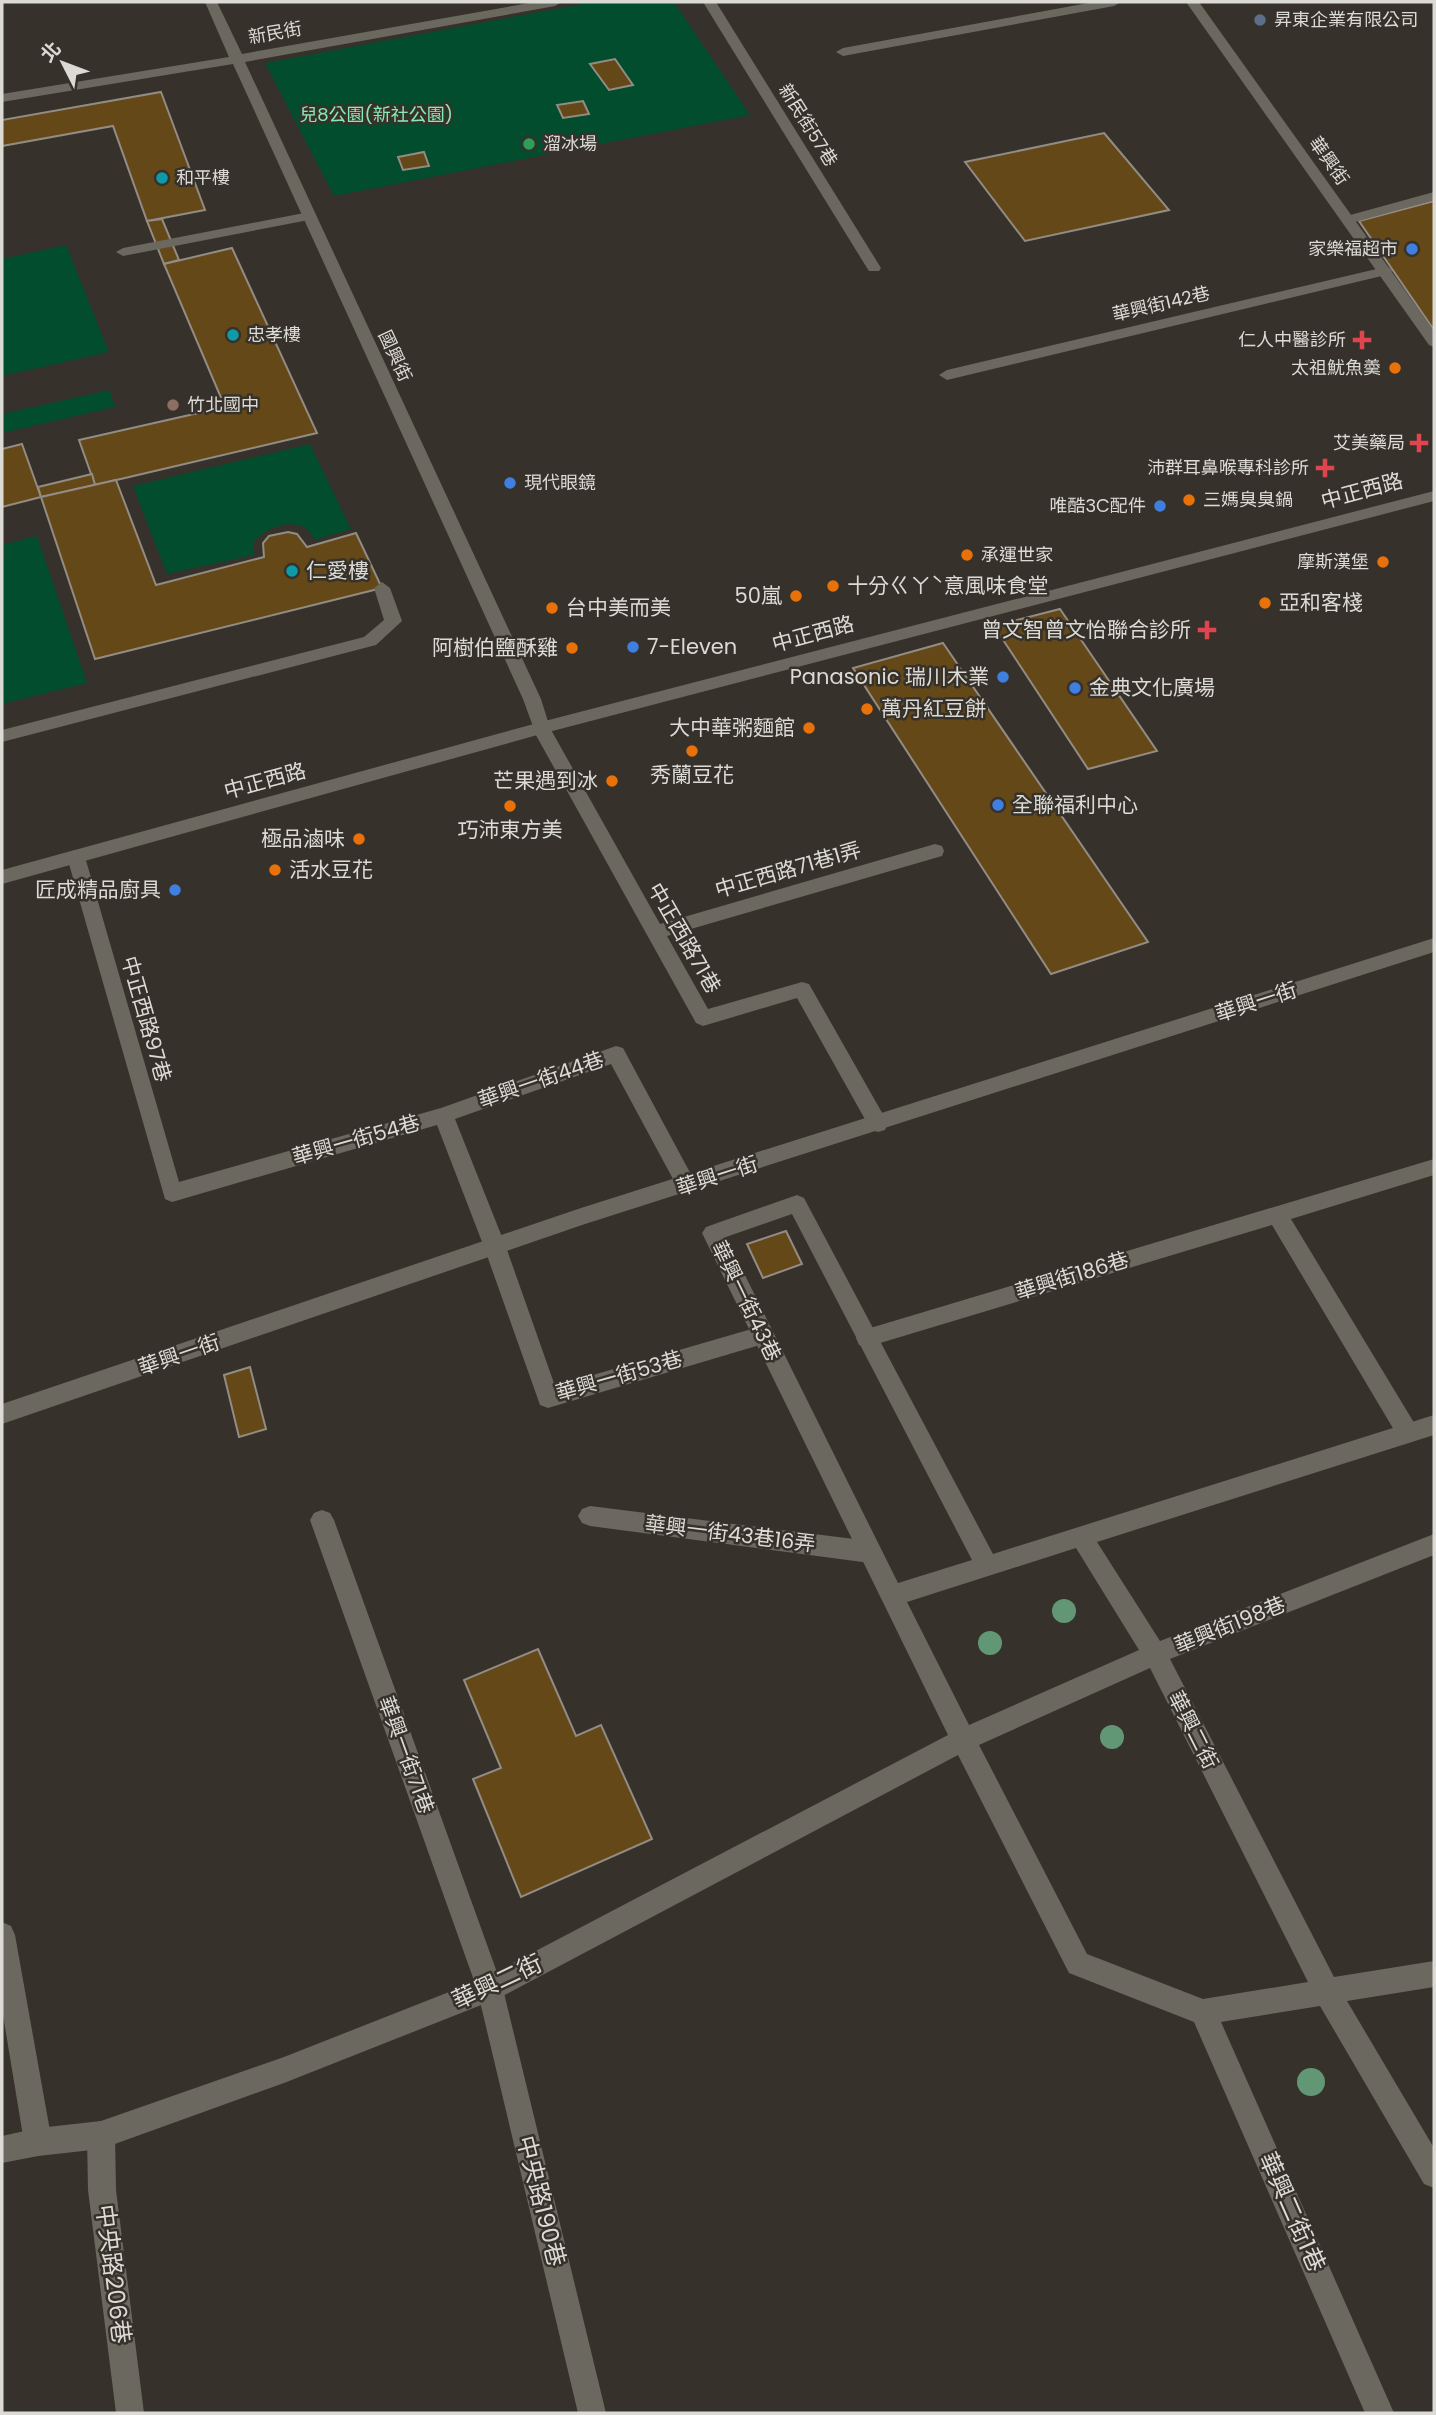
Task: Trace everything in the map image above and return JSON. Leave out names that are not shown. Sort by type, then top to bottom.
[{"type":"street","name":"國興街","points":[[211,2],[526,686],[541,728]]},
{"type":"street","name":"新民街","points":[[2,99],[239,60],[555,2]]},
{"type":"street","name":"新民街57巷","points":[[709,2],[874,268]]},
{"type":"street","points":[[843,52],[1114,2]]},
{"type":"street","name":"華興街","points":[[1193,2],[1434,342]]},
{"type":"street","points":[[1348,220],[1434,195]]},
{"type":"street","points":[[123,252],[309,216]]},
{"type":"street","name":"華興街142巷","points":[[947,374],[1385,271]]},
{"type":"street","name":"中正西路","points":[[2,877],[541,728],[1434,496]]},
{"type":"street","points":[[2,736],[370,641],[393,621],[382,588]]},
{"type":"street","name":"中正西路71巷","points":[[541,728],[703,1018],[802,989],[878,1124]]},
{"type":"street","name":"中正西路71巷1弄","points":[[654,933],[935,850]]},
{"type":"street","name":"中正西路97巷","points":[[76,857],[172,1193]]},
{"type":"street","name":"華興一街","points":[[2,1414],[495,1247],[1434,946]]},
{"type":"street","name":"華興一街44巷","points":[[443,1115],[616,1054],[687,1186]]},
{"type":"street","name":"華興一街54巷","points":[[172,1193],[443,1115],[495,1247]]},
{"type":"street","name":"華興街186巷","points":[[867,1338],[1434,1167]]},
{"type":"street","name":"華興一街43巷","points":[[962,1741],[713,1233],[797,1204],[987,1566]]},
{"type":"street","points":[[1277,1214],[1408,1433]]},
{"type":"street","name":"華興一街53巷","points":[[495,1247],[548,1398],[762,1335]]},
{"type":"street","points":[[892,1596],[1434,1425]]},
{"type":"street","name":"華興一街43巷16弄","points":[[590,1516],[870,1552]]},
{"type":"street","name":"華興一街71巷","points":[[322,1520],[490,1989]]},
{"type":"street","name":"華興街198巷","points":[[1081,1536],[1155,1654],[1434,1544]]},
{"type":"street","name":"華興二街","points":[[2,2150],[38,2142],[101,2135],[284,2070],[490,1989],[962,1741],[1155,1654],[1328,1993]]},
{"type":"street","points":[[962,1741],[1078,1964],[1203,2012],[1434,1974]]},
{"type":"street","points":[[2,1935],[38,2142]]},
{"type":"street","name":"中央路190巷","points":[[490,1989],[592,2413]]},
{"type":"street","points":[[1328,1993],[1434,2174]]},
{"type":"street","name":"華興二街1巷","points":[[1203,2012],[1380,2413]]},
{"type":"street","name":"中央路206巷","points":[[101,2135],[102,2190],[130,2413]]},
{"type":"green space","name":"兒8公園(新社公園)","points":[[593,2],[674,2],[750,115],[334,196],[265,63]]},
{"type":"green space","points":[[66,245],[109,352],[2,376],[2,259]]},
{"type":"green space","points":[[109,390],[115,407],[2,433],[2,414]]},
{"type":"green space","points":[[310,444],[351,529],[315,540],[304,527],[283,525],[257,538],[253,543],[254,555],[167,574],[133,486]]},
{"type":"green space","points":[[37,536],[87,683],[2,704],[2,545]]},
{"type":"building","points":[[615,59],[633,85],[609,90],[590,64]]},
{"type":"building","name":"和平樓","points":[[161,92],[205,210],[147,221],[113,126],[2,146],[2,120]]},
{"type":"building","points":[[583,101],[589,114],[563,118],[557,105]]},
{"type":"building","points":[[1104,133],[1169,210],[1025,241],[965,162]]},
{"type":"building","points":[[424,152],[429,166],[403,170],[398,157]]},
{"type":"building","points":[[1434,201],[1434,330],[1359,221]]},
{"type":"building","points":[[162,219],[179,260],[164,264],[147,221]]},
{"type":"building","name":"忠孝樓","points":[[232,248],[317,433],[95,485],[79,440],[225,407],[164,264]]},
{"type":"building","points":[[22,444],[41,497],[2,507],[2,449]]},
{"type":"building","points":[[92,474],[95,485],[41,497],[38,487]]},
{"type":"building","name":"仁愛樓","points":[[116,480],[156,585],[264,557],[263,543],[269,536],[288,532],[297,534],[307,547],[356,533],[382,588],[95,659],[41,497]]},
{"type":"building","name":"金典文化廣場","points":[[1060,609],[1157,751],[1088,769],[994,626]]},
{"type":"building","name":"全聯福利中心","points":[[943,643],[1148,942],[1051,974],[853,668]]},
{"type":"building","points":[[786,1231],[802,1264],[763,1278],[747,1244]]},
{"type":"building","points":[[250,1367],[266,1429],[239,1437],[224,1375]]},
{"type":"building","points":[[538,1649],[576,1736],[601,1725],[652,1839],[521,1897],[473,1779],[501,1768],[464,1680]]},
{"type":"place","name":"昇東企業有限公司","points":[[1260,20]]},
{"type":"place","name":"溜冰場","points":[[529,144]]},
{"type":"place","name":"和平樓","points":[[162,178]]},
{"type":"place","name":"家樂福超市","points":[[1412,249]]},
{"type":"place","name":"忠孝樓","points":[[233,335]]},
{"type":"place","name":"仁人中醫診所","points":[[1362,340]]},
{"type":"place","name":"太祖魷魚羮","points":[[1395,368]]},
{"type":"place","name":"竹北國中","points":[[173,405]]},
{"type":"place","name":"艾美藥局","points":[[1419,443]]},
{"type":"place","name":"沛群耳鼻喉專科診所","points":[[1325,468]]},
{"type":"place","name":"現代眼鏡","points":[[510,483]]},
{"type":"place","name":"三媽臭臭鍋","points":[[1189,500]]},
{"type":"place","name":"唯酷3C配件","points":[[1160,506]]},
{"type":"place","name":"承運世家","points":[[967,555]]},
{"type":"place","name":"摩斯漢堡","points":[[1383,562]]},
{"type":"place","name":"仁愛樓","points":[[292,571]]},
{"type":"place","name":"十分ㄍㄚˋ意風味食堂","points":[[833,586]]},
{"type":"place","name":"50嵐","points":[[796,596]]},
{"type":"place","name":"亞和客棧","points":[[1265,603]]},
{"type":"place","name":"台中美而美","points":[[552,608]]},
{"type":"place","name":"曾文智曾文怡聯合診所","points":[[1207,630]]},
{"type":"place","name":"7-Eleven","points":[[633,647]]},
{"type":"place","name":"阿樹伯鹽酥雞","points":[[572,648]]},
{"type":"place","name":"Panasonic 瑞川木業","points":[[1003,677]]},
{"type":"place","name":"金典文化廣場","points":[[1075,688]]},
{"type":"place","name":"萬丹紅豆餅","points":[[867,709]]},
{"type":"place","name":"大中華粥麵館","points":[[809,728]]},
{"type":"place","name":"秀蘭豆花","points":[[692,751]]},
{"type":"place","name":"芒果遇到冰","points":[[612,781]]},
{"type":"place","name":"全聯福利中心","points":[[998,805]]},
{"type":"place","name":"巧沛東方美","points":[[510,806]]},
{"type":"place","name":"極品滷味","points":[[359,839]]},
{"type":"place","name":"活水豆花","points":[[275,870]]},
{"type":"place","name":"匠成精品廚具","points":[[175,890]]}]
